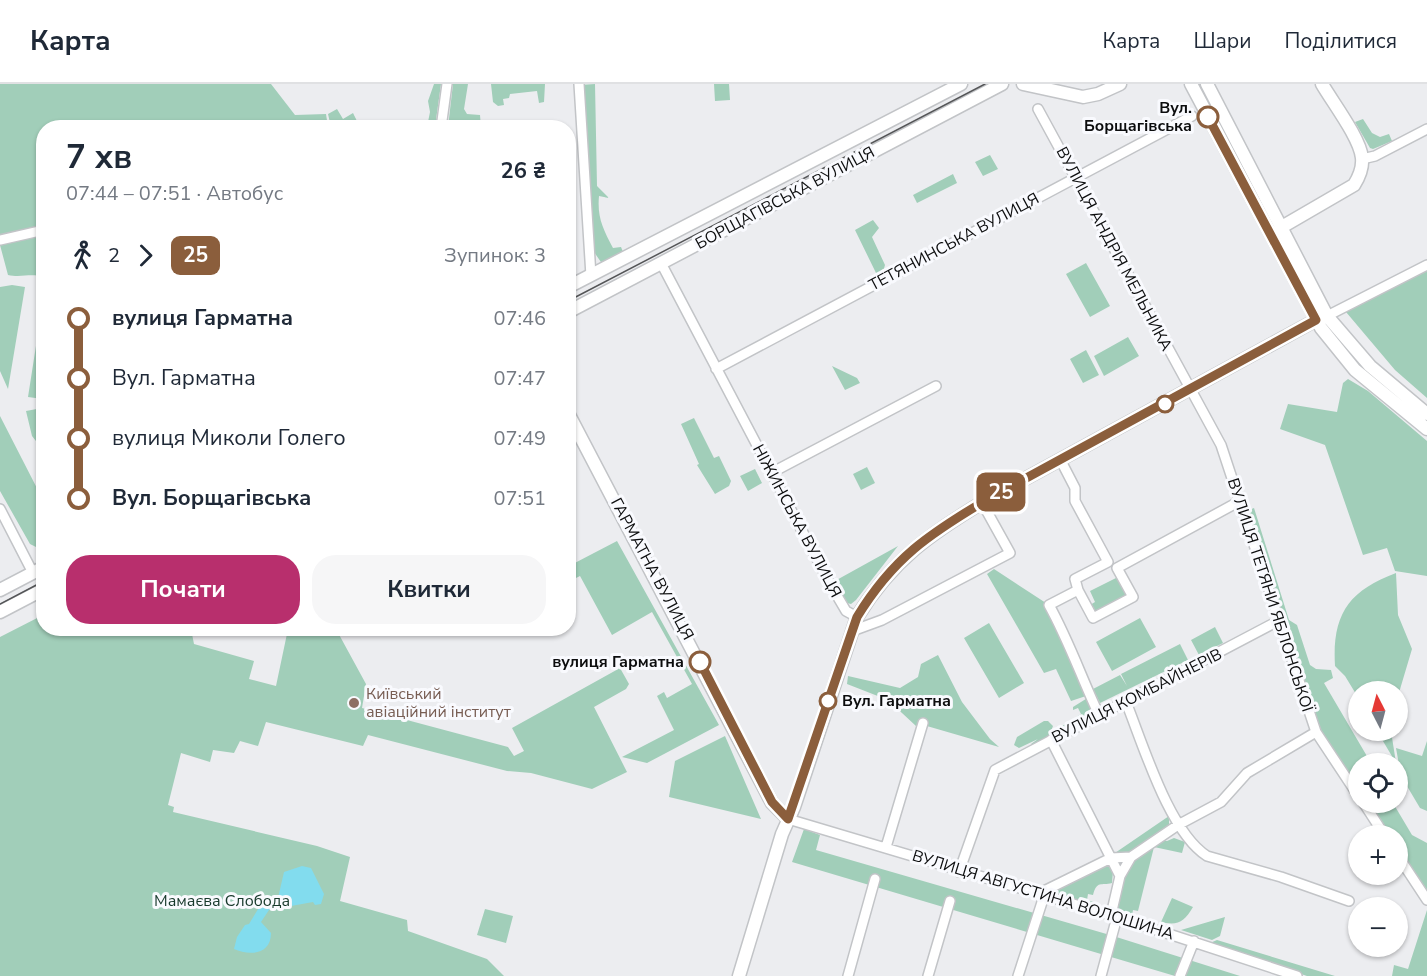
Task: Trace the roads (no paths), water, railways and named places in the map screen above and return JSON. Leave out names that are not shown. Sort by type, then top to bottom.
[{"type":"main road","name":"БОРЩАГІВСЬКА ВУЛИЦЯ","points":[[576,283],[961,84]]},
{"type":"main road","name":"БОРЩАГІВСЬКА ВУЛИЦЯ","points":[[576,308],[1002,84]]},
{"type":"main road","points":[[1023,84],[1083,97],[1098,94],[1120,84]]},
{"type":"main road","points":[[1067,84],[1074,90],[1089,93],[1107,84]]},
{"type":"main road","points":[[1191,84],[1322,318],[1355,370],[1427,429]]},
{"type":"main road","points":[[1207,84],[1280,228],[1322,318],[1362,358],[1427,414]]},
{"type":"main road","points":[[1280,228],[1354,185],[1360,175],[1362,159],[1357,144],[1322,84]]},
{"type":"main road","points":[[739,976],[788,819],[852,631],[857,617],[874,590],[909,551],[941,527],[988,499],[1322,318]]},
{"type":"main road","name":"ГАРМАТНА ВУЛИЦЯ","points":[[576,428],[772,802],[788,819]]},
{"type":"main road","points":[[0,590],[36,571]]},
{"type":"main road","points":[[0,612],[36,593]]},
{"type":"street","points":[[442,120],[447,84]]},
{"type":"street","points":[[579,84],[591,276]]},
{"type":"street","name":"ВУЛИЦЯ АНДРІЯ МЕЛЬНИКА","points":[[1038,109],[1073,178],[1190,389]]},
{"type":"street","name":"ТЕТЯНИНСЬКА ВУЛИЦЯ","points":[[717,369],[1192,116]]},
{"type":"street","points":[[1362,159],[1375,156],[1427,129]]},
{"type":"street","points":[[0,240],[36,232]]},
{"type":"street","name":"НІЖИНСЬКА ВУЛИЦЯ","points":[[661,263],[846,611],[857,617]]},
{"type":"street","points":[[1322,318],[1427,265]]},
{"type":"street","points":[[771,473],[936,386]]},
{"type":"street","name":"ВУЛИЦЯ ТЕТЯНИ ЯБЛОНСЬКОЇ","points":[[1190,389],[1221,445],[1316,732],[1348,780]]},
{"type":"street","points":[[1061,461],[1075,488],[1075,501],[1108,562],[1108,571],[1240,501]]},
{"type":"street","points":[[852,631],[882,620],[1010,553],[985,508],[988,499]]},
{"type":"street","points":[[0,509],[36,567]]},
{"type":"street","points":[[1108,562],[1075,579],[1078,590],[1093,618],[1133,597],[1117,568]]},
{"type":"street","points":[[1078,590],[1049,605],[1065,634],[1085,688],[1099,715]]},
{"type":"street","name":"ВУЛИЦЯ КОМБАЙНЕРІВ","points":[[959,872],[995,770],[1278,621]]},
{"type":"street","points":[[1126,702],[1178,825],[1187,839],[1207,856],[1281,877],[1348,901]]},
{"type":"street","points":[[886,847],[923,723]]},
{"type":"street","points":[[1101,976],[1120,876],[1131,857],[1178,825],[1221,802],[1247,773],[1316,732]]},
{"type":"street","points":[[1051,740],[1120,876]]},
{"type":"street","name":"ВУЛИЦЯ АВГУСТИНА ВОЛОШИНА","points":[[788,819],[886,847],[959,872],[1194,940],[1297,976]]},
{"type":"street","points":[[1018,976],[1042,895],[1046,890],[1111,858],[1131,857]]},
{"type":"street","points":[[1408,871],[1427,900]]},
{"type":"street","points":[[848,976],[875,879]]},
{"type":"street","points":[[928,976],[950,901]]},
{"type":"street","points":[[1179,976],[1194,940]]},
{"type":"street","points":[[1265,976],[1269,966]]},
{"type":"water","points":[[302,866],[311,868],[324,894],[321,904],[315,905],[313,902],[269,910],[261,922],[271,933],[267,946],[263,950],[252,953],[234,949],[237,937],[245,925],[249,924],[263,901],[278,898],[284,872]]},
{"type":"tram line","points":[[576,297],[985,84]]},
{"type":"tram line","points":[[0,604],[36,585]]},
{"type":"place","name":"Вул. Борщагівська","points":[[1208,117]]},
{"type":"place","name":"вулиця Гарматна","points":[[700,662]]},
{"type":"place","name":"Вул. Гарматна","points":[[828,701]]},
{"type":"place","name":"Київський авіаційний інститут","points":[[354,703]]},
{"type":"park label","name":"Мамаєва Слобода","points":[[222,901]]}]
